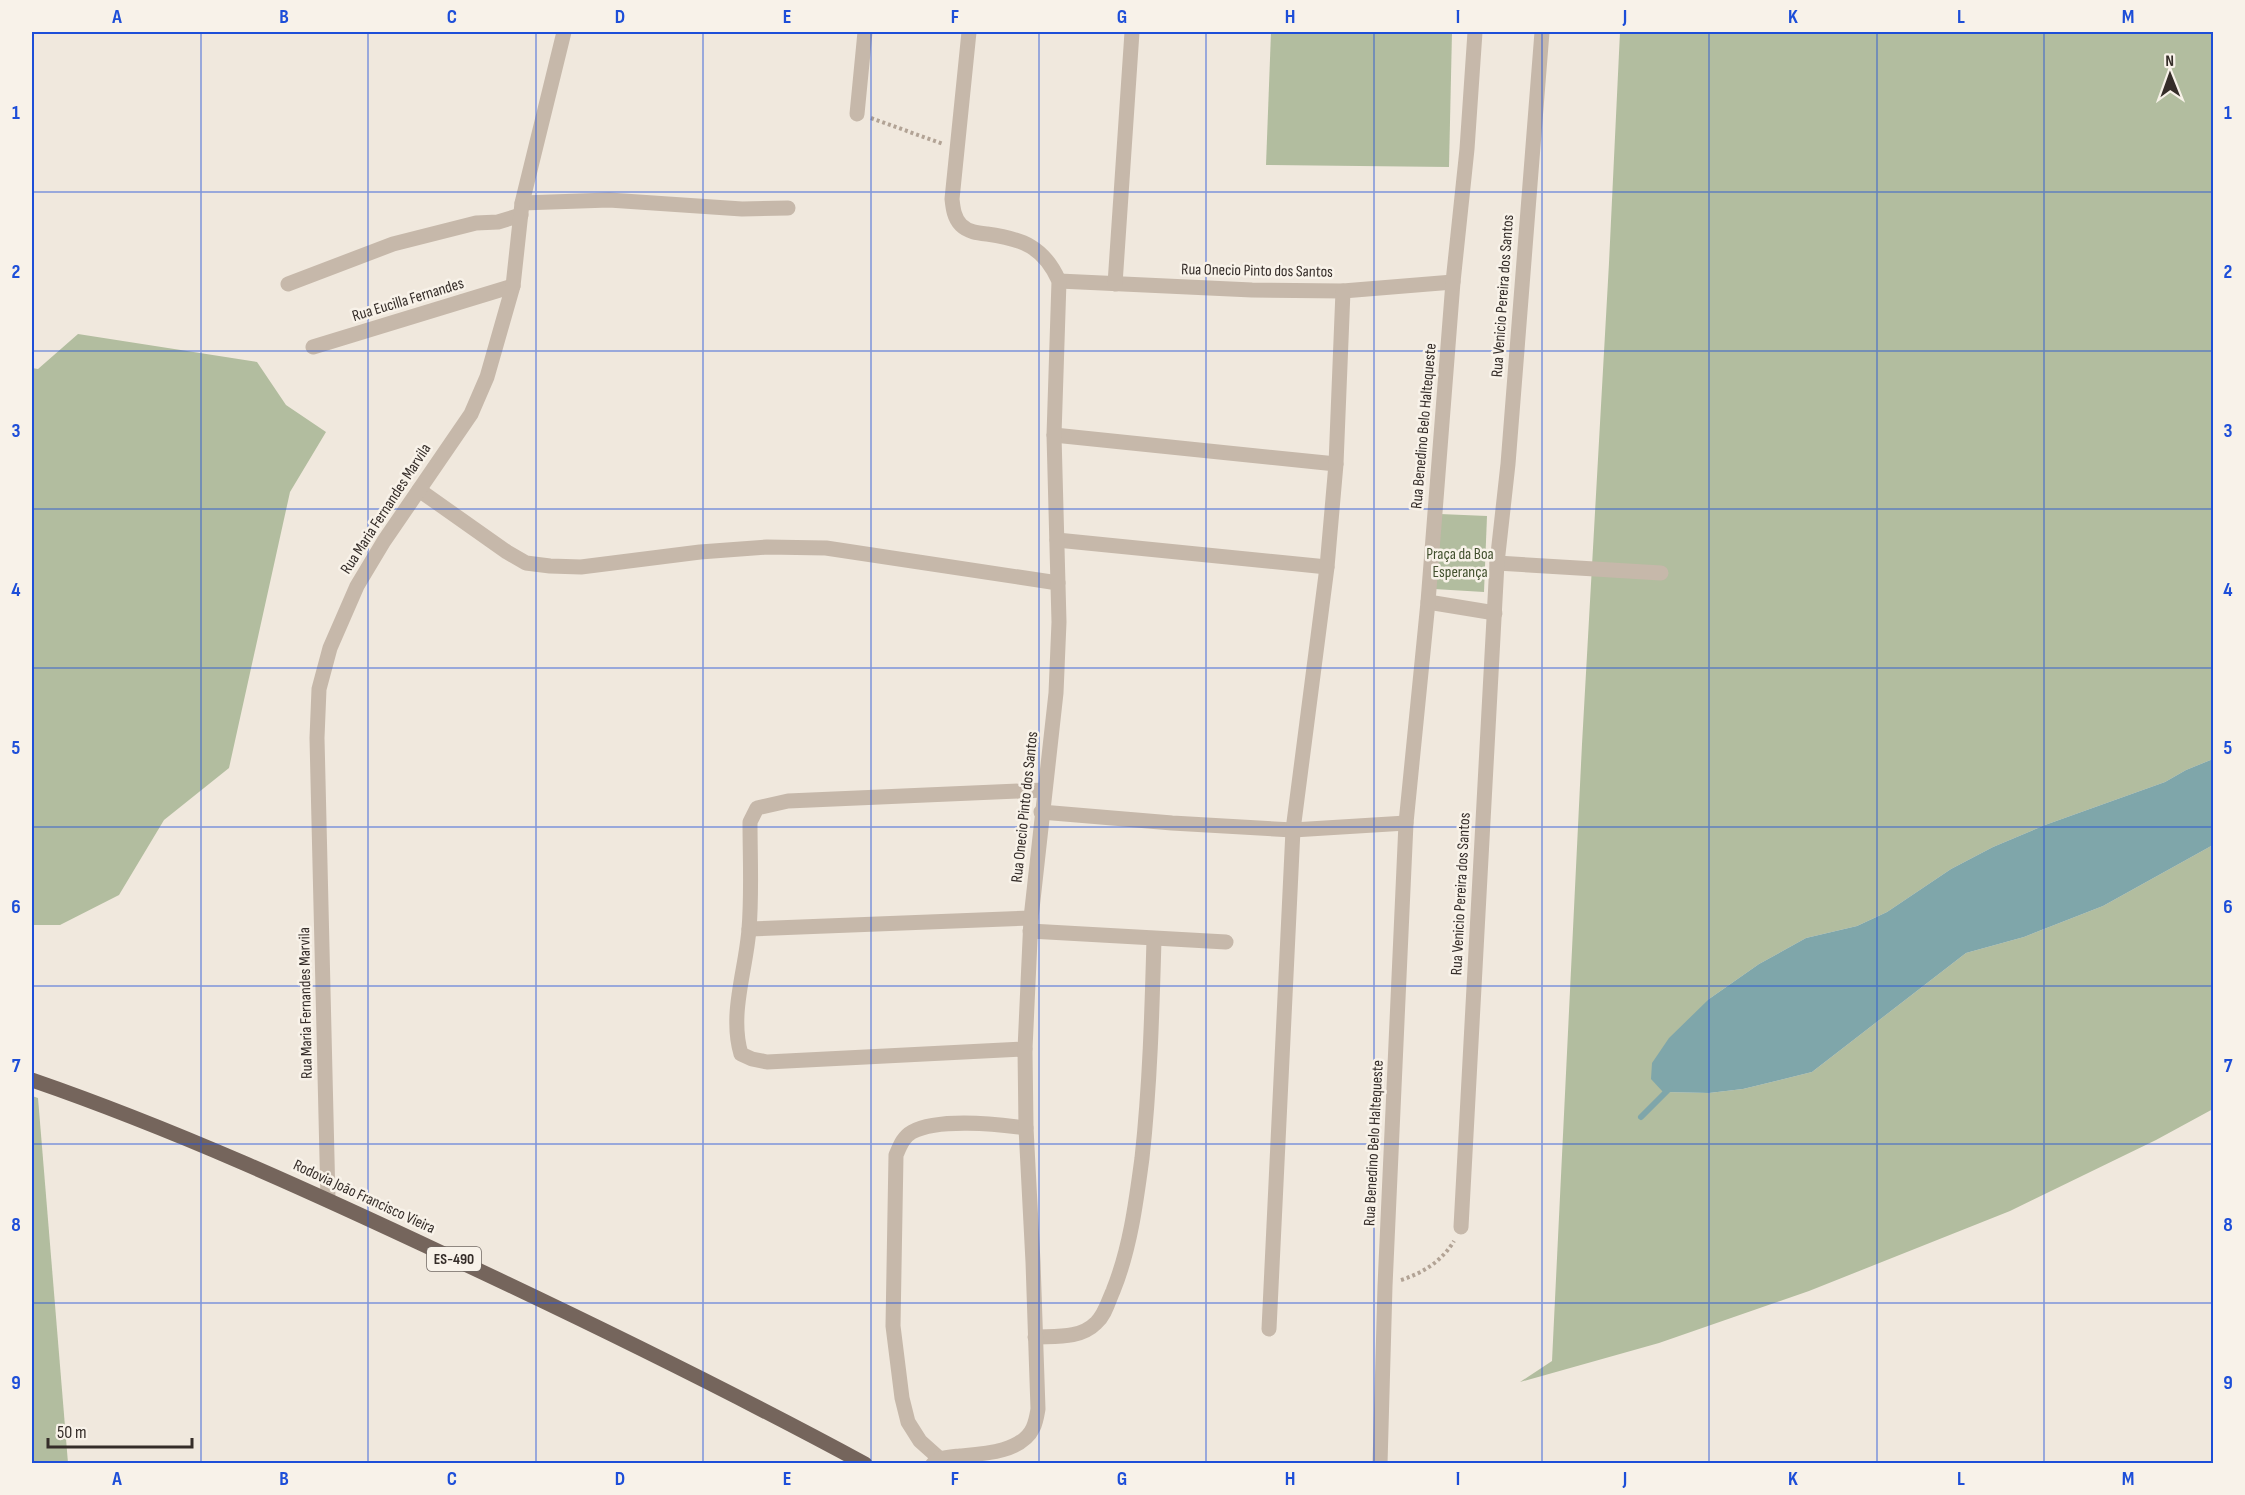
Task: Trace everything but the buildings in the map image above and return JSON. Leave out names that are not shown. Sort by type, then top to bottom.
[{"type":"main road","name":"Rodovia João Francisco Vieira","points":[[32,1080],[220,1152],[328,1200],[590,1323],[770,1412],[865,1464]]},
{"type":"street","name":"Rua Maria Fernandes Marvila","points":[[328,1200],[317,738],[320,689],[330,648],[357,586],[384,541],[471,414],[487,377],[513,286],[522,209],[564,32]]},
{"type":"street","points":[[857,114],[865,32]]},
{"type":"street","points":[[969,32],[952,199],[954,214],[960,225],[971,232],[1021,242],[1039,251],[1051,263],[1059,280]]},
{"type":"street","points":[[1115,284],[1132,32]]},
{"type":"street","name":"Rua Benedino Belo Haltequeste","points":[[1380,1464],[1385,1286],[1406,823],[1428,602],[1475,32]]},
{"type":"street","name":"Rua Venicio Pereira dos Santos","points":[[1461,1227],[1497,563],[1508,464],[1542,32]]},
{"type":"street","points":[[288,284],[393,244],[476,223],[498,222],[522,209],[609,200],[742,209],[788,208]]},
{"type":"street","name":"Rua Onecio Pinto dos Santos","points":[[936,1461],[981,1454],[1023,1441],[1033,1428],[1038,1409],[1034,1262],[1026,1128],[1025,1049],[1031,925],[1041,812],[1056,693],[1059,622],[1054,435],[1059,280],[1252,290],[1343,291],[1453,282]]},
{"type":"street","name":"Rua Eucilla Fernandes","points":[[313,347],[513,286]]},
{"type":"street","points":[[1269,1329],[1293,830],[1327,567],[1336,464],[1343,291]]},
{"type":"street","points":[[1054,435],[1336,464]]},
{"type":"street","points":[[419,490],[507,552],[526,563],[550,567],[581,567],[700,552],[767,547],[826,548],[1058,583]]},
{"type":"street","points":[[1057,540],[1327,567]]},
{"type":"street","points":[[1497,563],[1662,573]]},
{"type":"street","points":[[1428,602],[1495,613]]},
{"type":"street","points":[[1025,1049],[767,1062],[741,1054],[737,1024],[749,929],[750,822],[757,808],[788,801],[1044,790]]},
{"type":"street","points":[[1041,812],[1293,830],[1406,823]]},
{"type":"street","points":[[749,929],[1031,925],[1154,939],[1227,942]]},
{"type":"street","points":[[1035,1337],[1072,1335],[1086,1331],[1097,1323],[1105,1311],[1120,1272],[1137,1199],[1145,1126],[1154,939]]},
{"type":"street","points":[[936,1461],[908,1422],[902,1398],[893,1326],[896,1155],[902,1142],[911,1132],[927,1126],[993,1124],[1026,1128]]},
{"type":"path","points":[[857,114],[958,149]]},
{"type":"path","points":[[1385,1286],[1413,1276],[1445,1256],[1461,1227]]},
{"type":"green space","points":[[1271,32],[1452,32],[1449,167],[1266,165]]},
{"type":"green space","points":[[1620,32],[2213,32],[2213,759],[2165,782],[2045,825],[1993,847],[1951,869],[1887,912],[1857,926],[1806,938],[1759,964],[1709,999],[1663,1092],[1709,1093],[1743,1089],[1812,1072],[1966,953],[2024,937],[2103,906],[2213,845],[2213,1109],[2156,1140],[2010,1211],[1809,1291],[1659,1343],[1520,1382],[1552,1361]]},
{"type":"green space","points":[[78,334],[257,362],[286,405],[326,432],[290,492],[229,768],[164,820],[119,895],[60,925],[32,925],[32,368],[38,369]]},
{"type":"green space","name":"Praça da Boa Esperança","points":[[1440,514],[1487,516],[1484,592],[1434,589]]},
{"type":"green space","points":[[32,1096],[38,1098],[68,1463],[32,1463]]},
{"type":"water","points":[[2213,759],[2213,845],[2103,906],[2024,937],[1966,953],[1812,1072],[1743,1089],[1709,1093],[1663,1092],[1651,1079],[1652,1063],[1669,1038],[1709,999],[1759,964],[1806,938],[1857,926],[1887,912],[1951,869],[1993,847],[2045,825],[2165,782]]},
{"type":"waterway","points":[[1641,1117],[1670,1088]]}]
